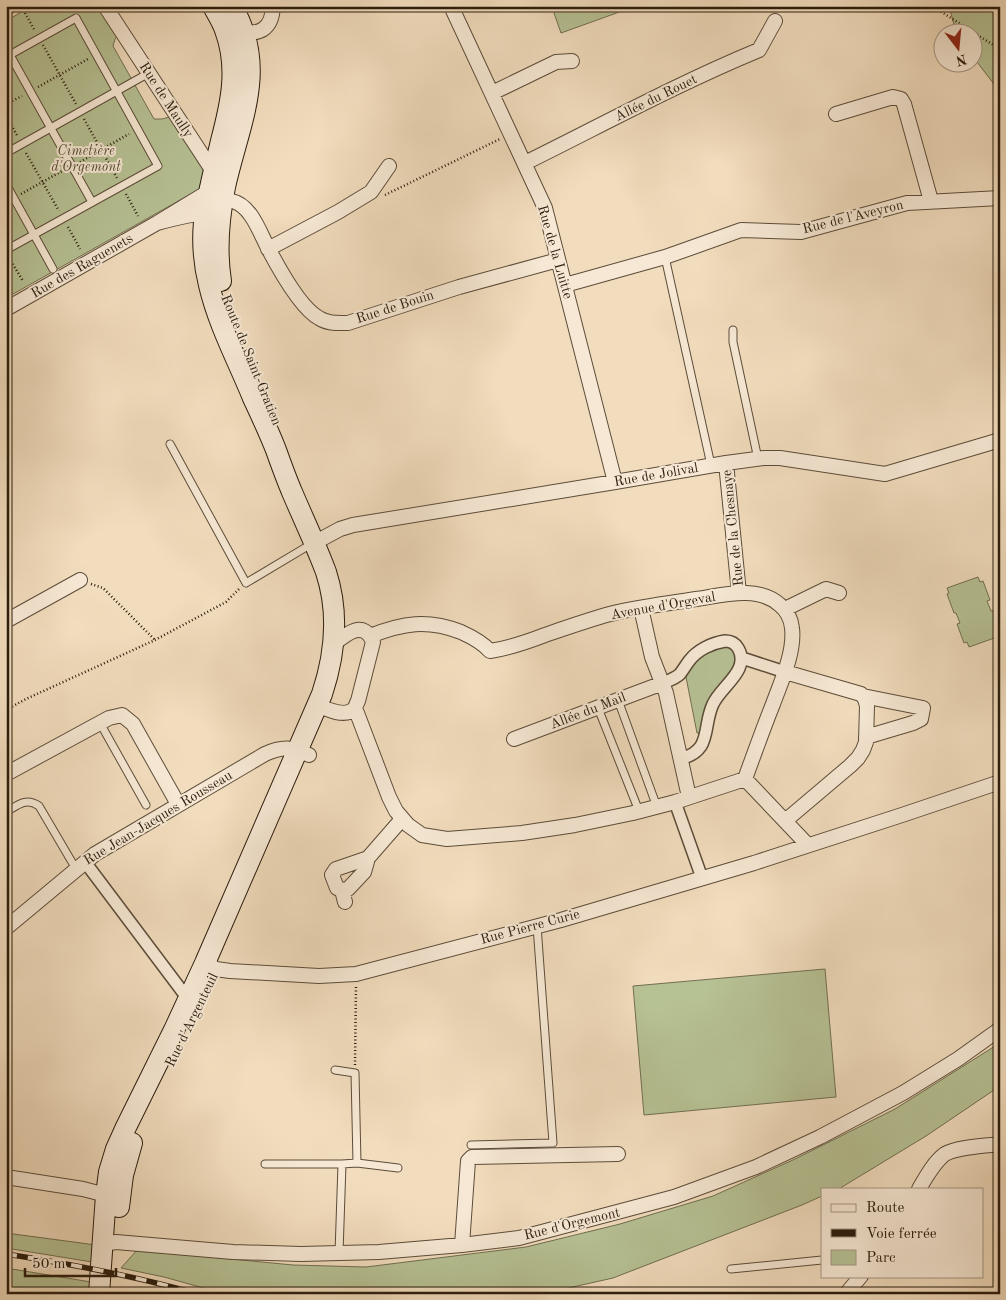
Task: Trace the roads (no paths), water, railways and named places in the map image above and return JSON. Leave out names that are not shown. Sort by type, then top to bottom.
[{"type":"main road","points":[[213,6],[233,13],[246,42]]},
{"type":"main road","name":"Route de Saint-Gratien","points":[[246,42],[233,74],[231,97],[214,173],[220,222],[218,252],[220,277],[225,301],[238,336],[320,540]]},
{"type":"main road","name":"Route de Saint-Gratien","points":[[246,42],[250,67],[247,102],[218,197],[205,214],[203,235],[205,260],[209,285],[220,321],[284,473],[320,540]]},
{"type":"main road","name":"Rue d'Argenteuil","points":[[98,1294],[118,1212],[123,1175],[134,1139],[303,752],[323,708],[339,684],[345,660],[341,638],[346,600],[340,575],[320,540]]},
{"type":"main road","name":"Rue d'Argenteuil","points":[[111,1294],[106,1195],[109,1172],[120,1140],[188,999],[211,966]]},
{"type":"street","name":"Rue de Maully","points":[[105,6],[214,173]]},
{"type":"street","name":"Route de Saint-Gratien","points":[[246,42],[266,29],[273,6]]},
{"type":"street","name":"Rue de la Luitte","points":[[451,6],[545,208],[615,482]]},
{"type":"street","name":"Allée du Rouet","points":[[524,164],[691,80],[759,50],[774,21]]},
{"type":"street","points":[[492,93],[556,62],[572,61]]},
{"type":"street","points":[[836,114],[894,97],[900,99],[904,104],[931,201]]},
{"type":"street","points":[[268,249],[338,212],[371,192],[389,166]]},
{"type":"street","name":"Rue des Raguenets","points":[[6,309],[161,222],[197,198],[218,197]]},
{"type":"street","name":"Rue de Bouin","points":[[218,197],[232,201],[245,209],[252,217],[268,249],[298,299],[319,319],[332,323],[348,323],[459,287],[558,260]]},
{"type":"street","name":"Rue de l'Aveyron","points":[[565,285],[665,257],[741,230],[801,232],[907,203],[1000,198]]},
{"type":"street","name":"Rue des Raguenets","points":[[161,222],[191,215],[205,214]]},
{"type":"street","points":[[161,222],[183,222],[203,235]]},
{"type":"street","name":"Rue de Jolival","points":[[320,540],[353,525],[726,462],[780,458],[885,474],[1000,440]]},
{"type":"street","name":"Rue de la Chesnaye","points":[[726,462],[739,593]]},
{"type":"street","points":[[6,621],[80,580]]},
{"type":"street","points":[[745,779],[784,672],[792,640],[790,617],[785,609],[826,589],[839,593]]},
{"type":"street","name":"Avenue d'Orgeval","points":[[341,638],[358,630],[370,636],[405,625],[421,623],[438,625],[468,635],[484,644],[490,651],[512,647],[608,615],[739,593],[765,595],[785,609]]},
{"type":"street","points":[[641,608],[652,657],[663,683],[680,759],[682,799],[702,878]]},
{"type":"street","points":[[323,708],[338,713],[354,709],[358,701],[373,642],[370,636]]},
{"type":"street","points":[[663,683],[679,675],[690,659],[717,642],[734,642],[742,658],[739,668],[713,702],[701,746],[690,757],[680,759]]},
{"type":"street","points":[[742,658],[862,694],[863,696],[923,708],[921,720],[866,737]]},
{"type":"street","name":"Allée du Mail","points":[[514,739],[663,683]]},
{"type":"street","points":[[785,821],[858,758],[863,750],[866,742],[867,706],[863,696]]},
{"type":"street","points":[[354,709],[389,797],[402,819],[422,835],[447,838],[522,833],[575,825],[639,811],[745,779]]},
{"type":"street","points":[[6,774],[109,718],[122,715],[133,724],[178,804]]},
{"type":"street","name":"Rue Jean-Jacques Rousseau","points":[[6,928],[95,854],[178,804],[265,754],[288,748],[303,752]]},
{"type":"street","points":[[745,779],[804,841],[806,846]]},
{"type":"street","name":"Rue Pierre Curie","points":[[211,966],[319,976],[356,974],[537,926],[702,878],[902,816],[1000,782]]},
{"type":"street","points":[[368,858],[336,869],[332,875],[337,888],[344,896],[364,872],[368,858],[402,819]]},
{"type":"street","name":"Rue d'Argenteuil","points":[[80,865],[188,999]]},
{"type":"street","name":"Rue d'Orgemont","points":[[109,1244],[233,1252],[301,1254],[379,1252],[519,1238],[674,1197],[756,1167],[820,1137],[902,1093],[958,1059],[1000,1029]]},
{"type":"street","points":[[920,1188],[937,1162],[945,1154],[955,1150],[1000,1144]]},
{"type":"street","points":[[462,1245],[468,1161],[472,1157],[618,1154]]},
{"type":"street","points":[[6,1177],[83,1189],[106,1195],[118,1212]]},
{"type":"street","points":[[846,1294],[859,1278]]},
{"type":"lane","points":[[6,251],[158,166],[76,18],[8,56],[31,91],[92,202]]},
{"type":"lane","points":[[6,153],[149,73]]},
{"type":"lane","points":[[6,184],[53,269]]},
{"type":"lane","points":[[665,257],[711,465]]},
{"type":"lane","points":[[733,330],[733,342],[758,459]]},
{"type":"lane","points":[[170,444],[246,583],[320,540]]},
{"type":"lane","points":[[618,700],[657,806]]},
{"type":"lane","points":[[598,708],[639,811]]},
{"type":"lane","points":[[100,723],[146,805]]},
{"type":"lane","points":[[6,812],[27,802],[39,806],[80,865]]},
{"type":"lane","points":[[471,1145],[552,1143],[537,926]]},
{"type":"lane","points":[[335,1070],[355,1073],[357,1163]]},
{"type":"lane","points":[[265,1164],[357,1163],[398,1168]]},
{"type":"lane","points":[[339,1253],[342,1164]]},
{"type":"lane","points":[[731,1269],[821,1260]]},
{"type":"railway","points":[[6,1254],[103,1271],[198,1294]]},
{"type":"park label","name":"Cimetière d'Orgemont","points":[[86,160]]}]
